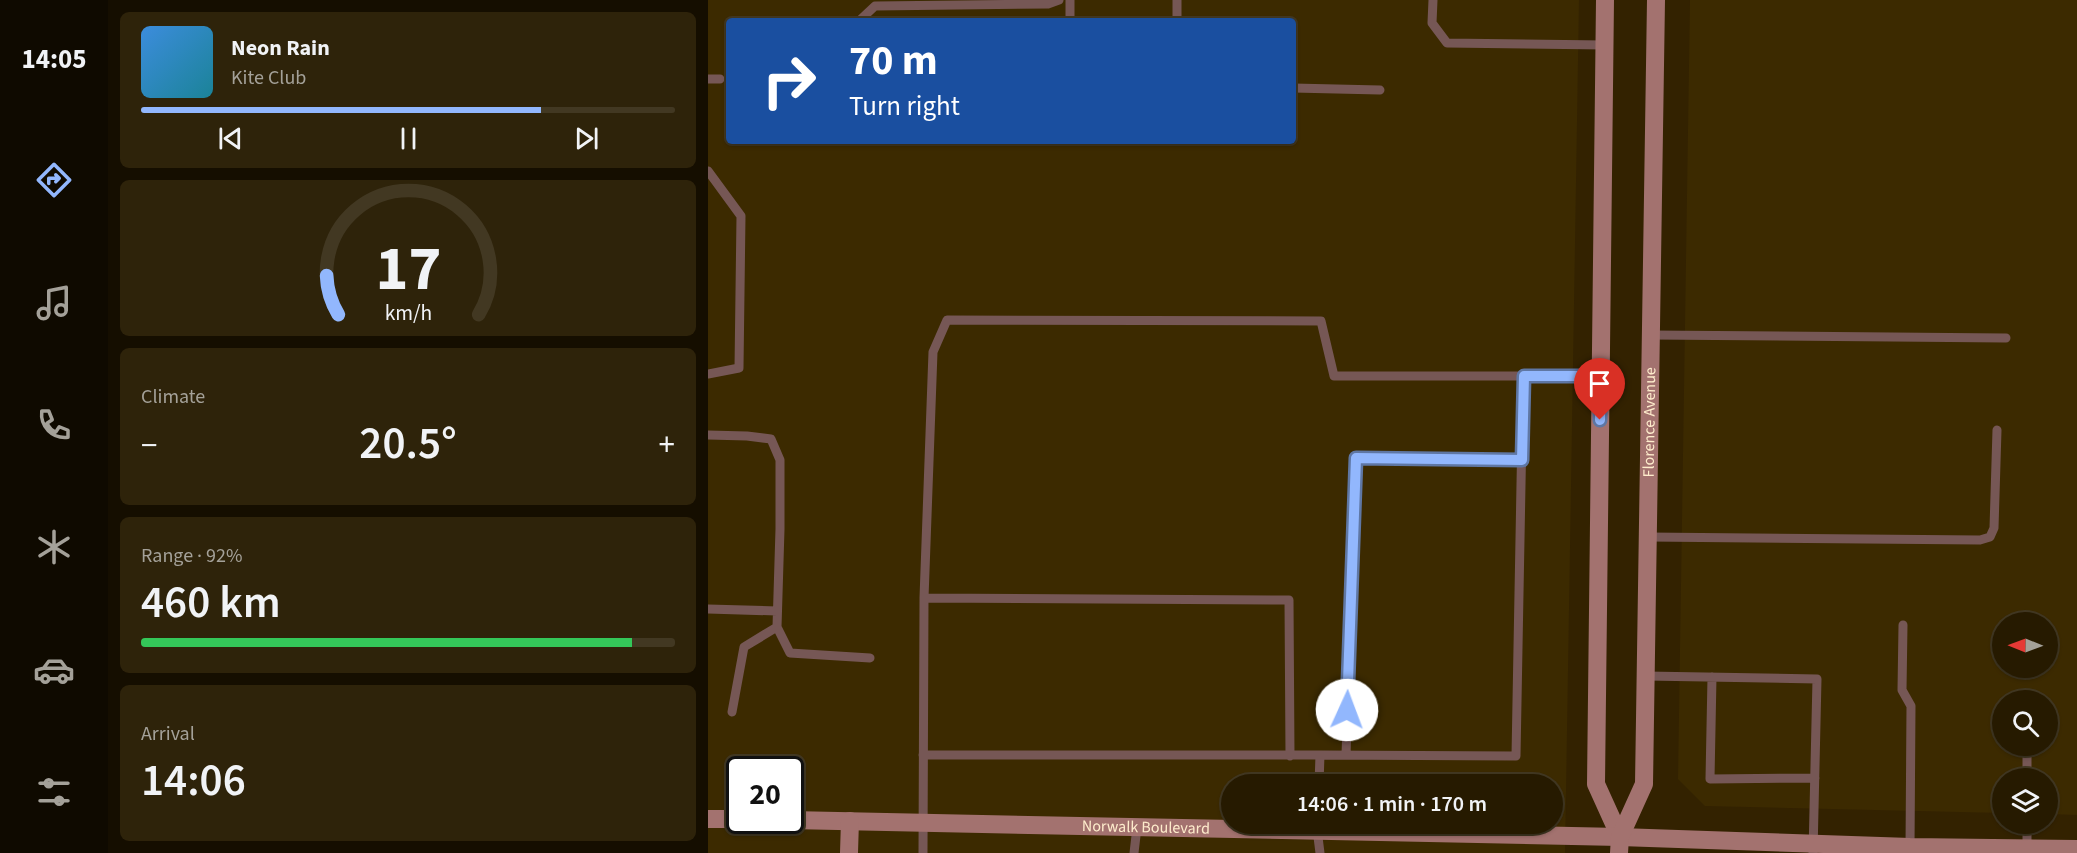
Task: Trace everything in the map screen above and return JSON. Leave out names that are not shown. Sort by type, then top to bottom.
[{"type":"main road","points":[[1605,0],[1596,784],[1619,845]]},
{"type":"main road","name":"Florence Avenue","points":[[1619,845],[1644,784],[1656,0]]},
{"type":"main road","points":[[708,819],[726,819]]},
{"type":"main road","name":"Norwalk Boulevard","points":[[804,820],[1221,827]]},
{"type":"main road","points":[[849,822],[849,853]]},
{"type":"main road","name":"Norwalk Boulevard","points":[[1435,834],[1619,845],[1910,850],[2077,849]]},
{"type":"lane","points":[[862,18],[875,6],[1048,4],[1059,0]]},
{"type":"lane","points":[[1070,0],[1070,18]]},
{"type":"lane","points":[[1177,0],[1177,18]]},
{"type":"lane","points":[[1433,0],[1432,23],[1447,43],[1605,45]]},
{"type":"lane","points":[[708,79],[720,79]]},
{"type":"lane","points":[[1296,88],[1380,90]]},
{"type":"lane","points":[[708,171],[741,216],[739,368],[708,374]]},
{"type":"lane","points":[[923,853],[924,598],[933,352],[947,320],[1321,321],[1334,376],[1601,376]]},
{"type":"lane","points":[[1651,335],[2006,338]]},
{"type":"lane","points":[[923,755],[1516,756],[1524,376]]},
{"type":"lane","points":[[1648,537],[1980,540],[1990,537],[1994,528],[1998,429]]},
{"type":"lane","points":[[708,435],[771,439],[780,460],[777,627],[790,653],[870,658]]},
{"type":"lane","points":[[1346,756],[1356,458],[1522,460]]},
{"type":"lane","points":[[924,598],[1289,600],[1290,756]]},
{"type":"lane","points":[[708,609],[777,611]]},
{"type":"lane","points":[[1903,625],[1902,690],[1911,706],[1910,850]]},
{"type":"lane","points":[[732,712],[744,647],[777,627]]},
{"type":"lane","points":[[1646,676],[1817,679],[1813,848]]},
{"type":"lane","points":[[1712,677],[1710,779],[1815,778]]},
{"type":"lane","points":[[1319,774],[1320,755]]},
{"type":"lane","points":[[1134,853],[1137,827]]},
{"type":"lane","points":[[1319,834],[1320,853]]},
{"type":"lane","points":[[2027,834],[2027,851]]},
{"type":"shaded area","points":[[708,0],[1579,0],[1565,853],[708,853]]},
{"type":"shaded area","points":[[1690,0],[2077,0],[2077,815],[2058,814],[2058,768],[1992,768],[1992,813],[1705,806],[1678,779]]},
{"type":"route","points":[[1347,710],[1356,458],[1522,460],[1524,376],[1601,376],[1600,420]]}]
